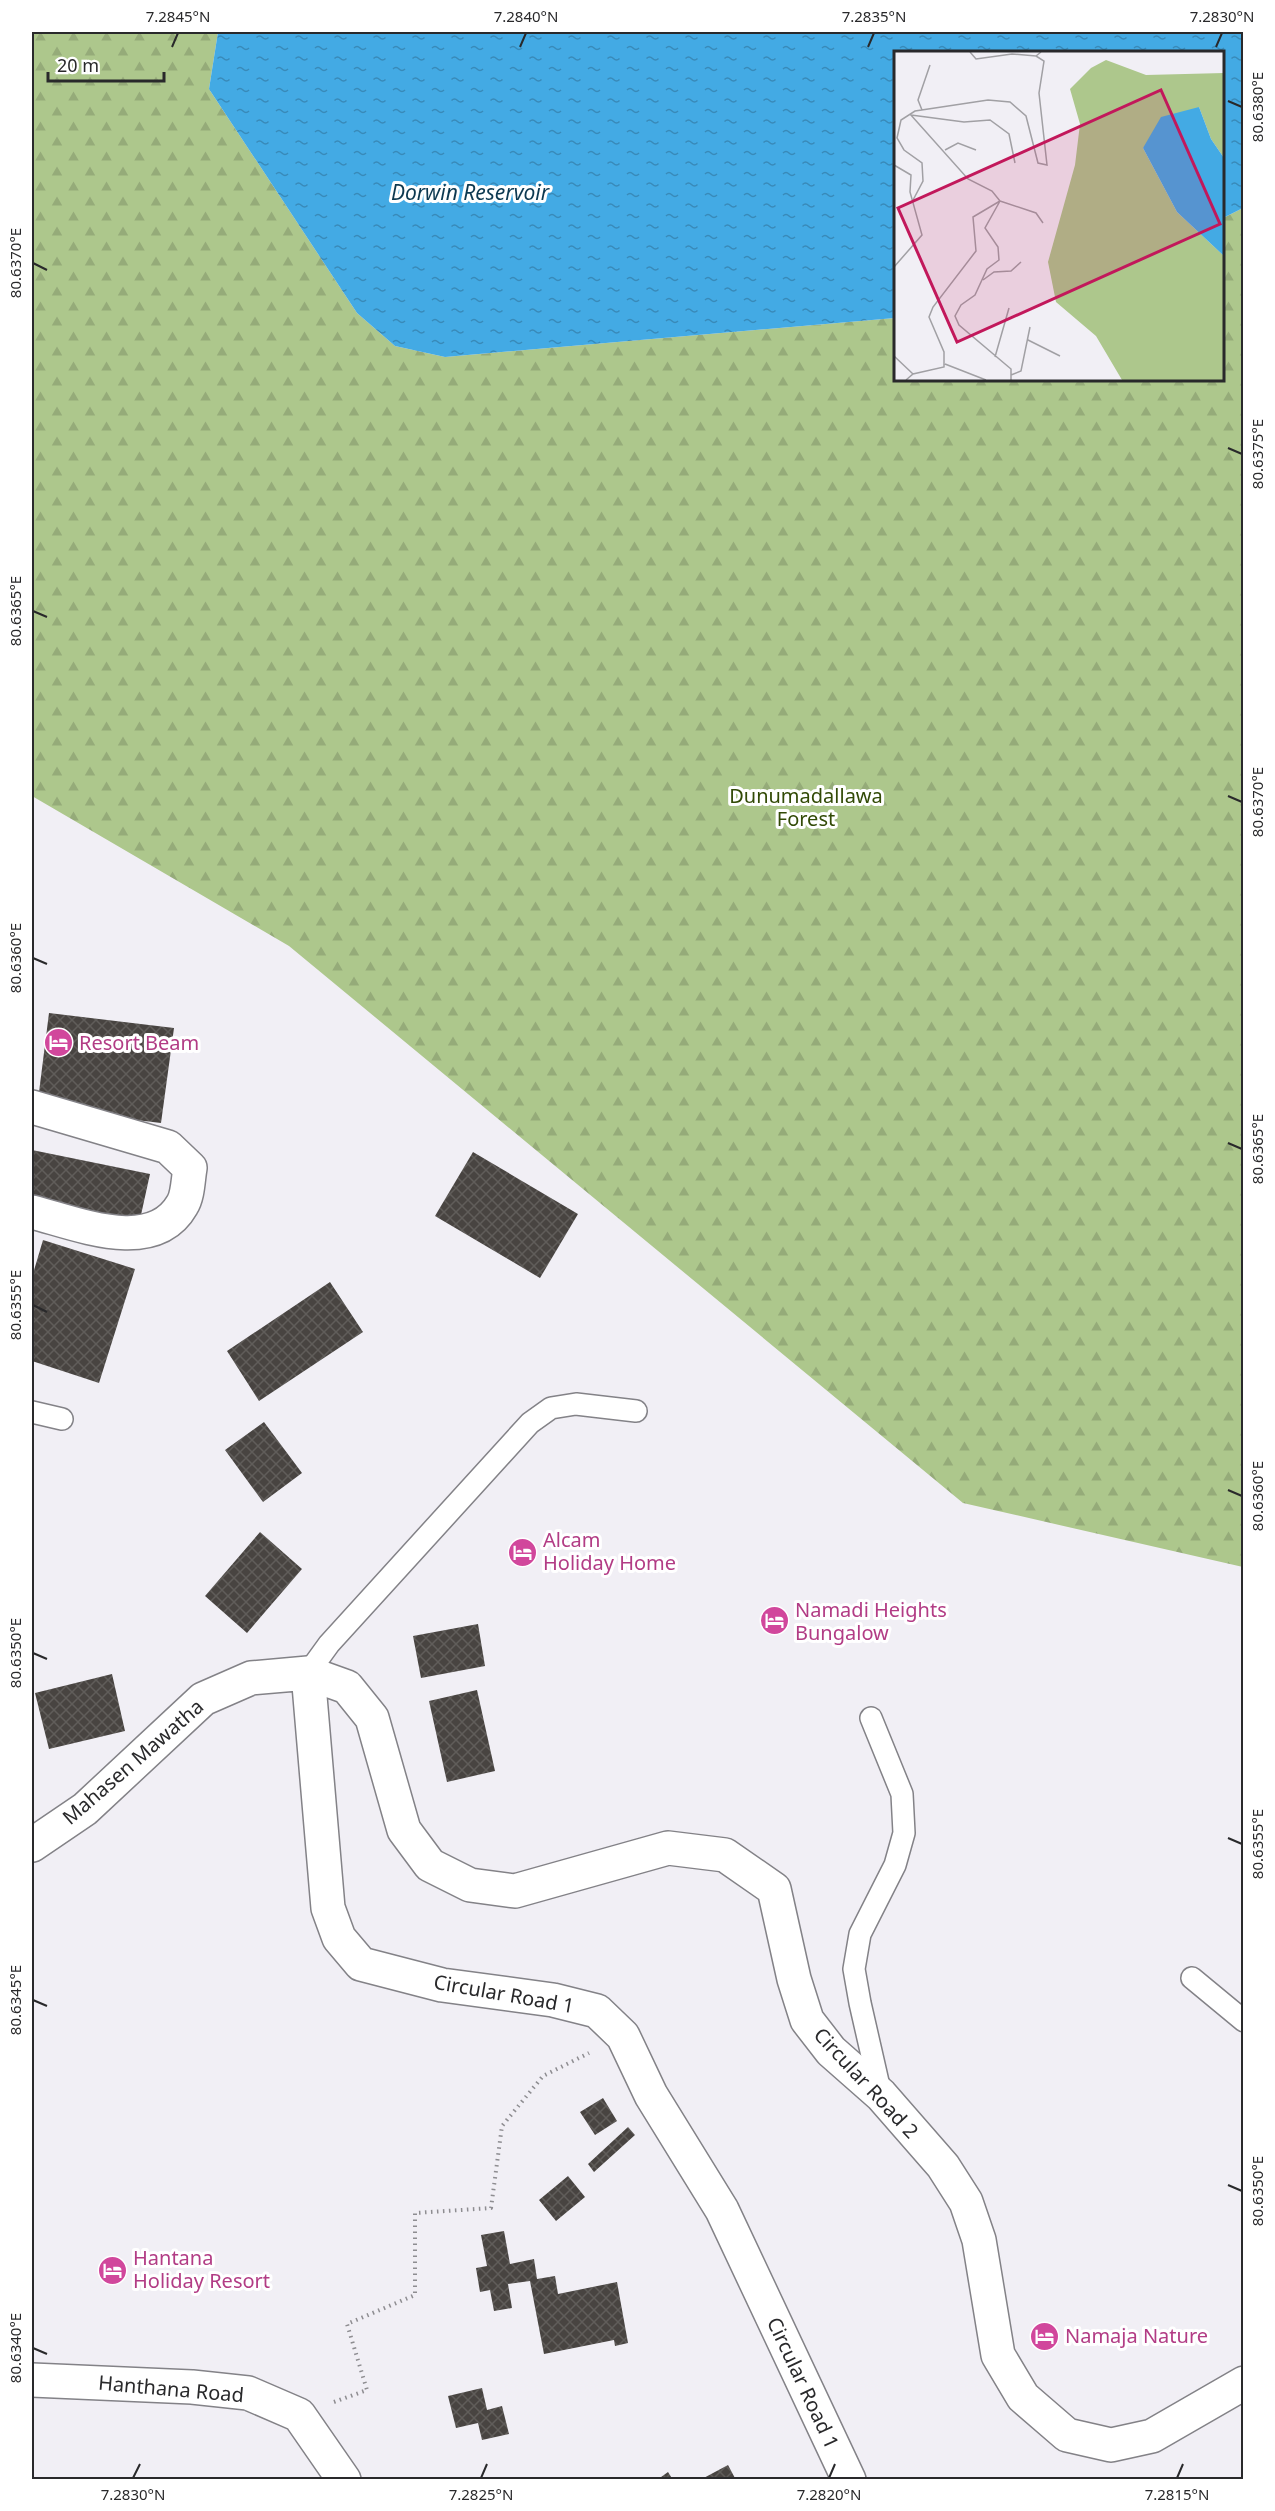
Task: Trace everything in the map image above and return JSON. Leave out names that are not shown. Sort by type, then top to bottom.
[{"type":"street","points":[[32,1107],[168,1147],[190,1168],[183,1204],[164,1226],[144,1233],[123,1234],[32,1212]]},
{"type":"street","name":"Mahasen Mawatha","points":[[32,1845],[85,1809],[203,1699],[251,1678],[308,1673]]},
{"type":"street","name":"Circular Road 1","points":[[308,1673],[328,1908],[339,1938],[361,1964],[442,1985],[553,2000],[597,2011],[623,2036],[651,2095],[722,2210],[849,2480]]},
{"type":"street","name":"Circular Road 2","points":[[308,1673],[346,1687],[372,1718],[404,1830],[430,1865],[470,1885],[515,1891],[668,1848],[725,1855],[774,1889],[794,1979],[807,2020],[831,2051],[881,2095],[943,2166],[966,2202],[979,2240],[998,2355],[1023,2397],[1067,2435],[1111,2445],[1152,2436],[1244,2383]]},
{"type":"street","name":"Hanthana Road","points":[[32,2380],[192,2386],[248,2393],[299,2415]]},
{"type":"street","points":[[299,2415],[344,2480]]},
{"type":"lane","points":[[308,1673],[329,1644],[530,1423],[551,1408],[576,1404],[636,1411]]},
{"type":"lane","points":[[32,1412],[62,1419]]},
{"type":"lane","points":[[871,1718],[902,1794],[904,1833],[895,1865],[860,1934],[854,1969],[881,2095]]},
{"type":"lane","points":[[1192,1978],[1244,2021]]},
{"type":"path","points":[[299,2415],[367,2390],[347,2324],[415,2295],[415,2213],[491,2208],[502,2126],[543,2076],[623,2036]]},
{"type":"green space","name":"Dunumadallawa Forest","points":[[32,32],[218,32],[209,89],[357,313],[395,346],[445,357],[894,318],[894,381],[1224,381],[1224,218],[1243,208],[1243,1567],[963,1503],[289,946],[32,796]]},
{"type":"water","name":"Dorwin Reservoir","points":[[218,32],[1243,32],[1243,208],[1224,218],[1224,51],[894,51],[894,318],[445,357],[395,346],[357,313],[209,89]]},
{"type":"building","points":[[49,1013],[174,1028],[161,1123],[37,1108]]},
{"type":"building","points":[[32,1150],[150,1174],[139,1224],[32,1202]]},
{"type":"building","points":[[473,1152],[578,1214],[540,1278],[435,1216]]},
{"type":"building","points":[[43,1240],[135,1269],[99,1383],[32,1361],[32,1277]]},
{"type":"building","points":[[330,1282],[363,1332],[259,1401],[227,1351]]},
{"type":"building","points":[[264,1422],[302,1473],[263,1502],[225,1450]]},
{"type":"building","points":[[260,1532],[302,1569],[247,1633],[205,1596]]},
{"type":"building","points":[[478,1624],[485,1666],[421,1678],[413,1636]]},
{"type":"building","points":[[112,1674],[125,1731],[49,1749],[35,1693]]},
{"type":"building","points":[[477,1690],[495,1771],[447,1782],[429,1701]]},
{"type":"building","points":[[603,2098],[617,2121],[595,2135],[580,2112]]},
{"type":"building","points":[[628,2127],[635,2135],[594,2172],[588,2164]]},
{"type":"building","points":[[568,2176],[585,2197],[556,2221],[539,2200]]},
{"type":"building","points":[[504,2231],[510,2264],[534,2259],[537,2279],[555,2276],[558,2294],[617,2282],[628,2343],[615,2346],[614,2340],[544,2354],[530,2281],[508,2284],[512,2308],[494,2311],[490,2290],[480,2292],[476,2268],[487,2266],[481,2235]]},
{"type":"building","points":[[482,2388],[487,2410],[502,2406],[509,2434],[482,2440],[478,2423],[456,2428],[448,2396]]},
{"type":"building","points":[[728,2465],[736,2480],[700,2480]]},
{"type":"building","points":[[668,2472],[673,2480],[657,2480]]},
{"type":"place","name":"Resort Beam","points":[[58,1043]]},
{"type":"place","name":"Alcam Holiday Home","points":[[522,1552]]},
{"type":"place","name":"Namadi Heights Bungalow","points":[[774,1621]]},
{"type":"place","name":"Hantana Holiday Resort","points":[[112,2270]]},
{"type":"place","name":"Namaja Nature","points":[[1044,2336]]}]
